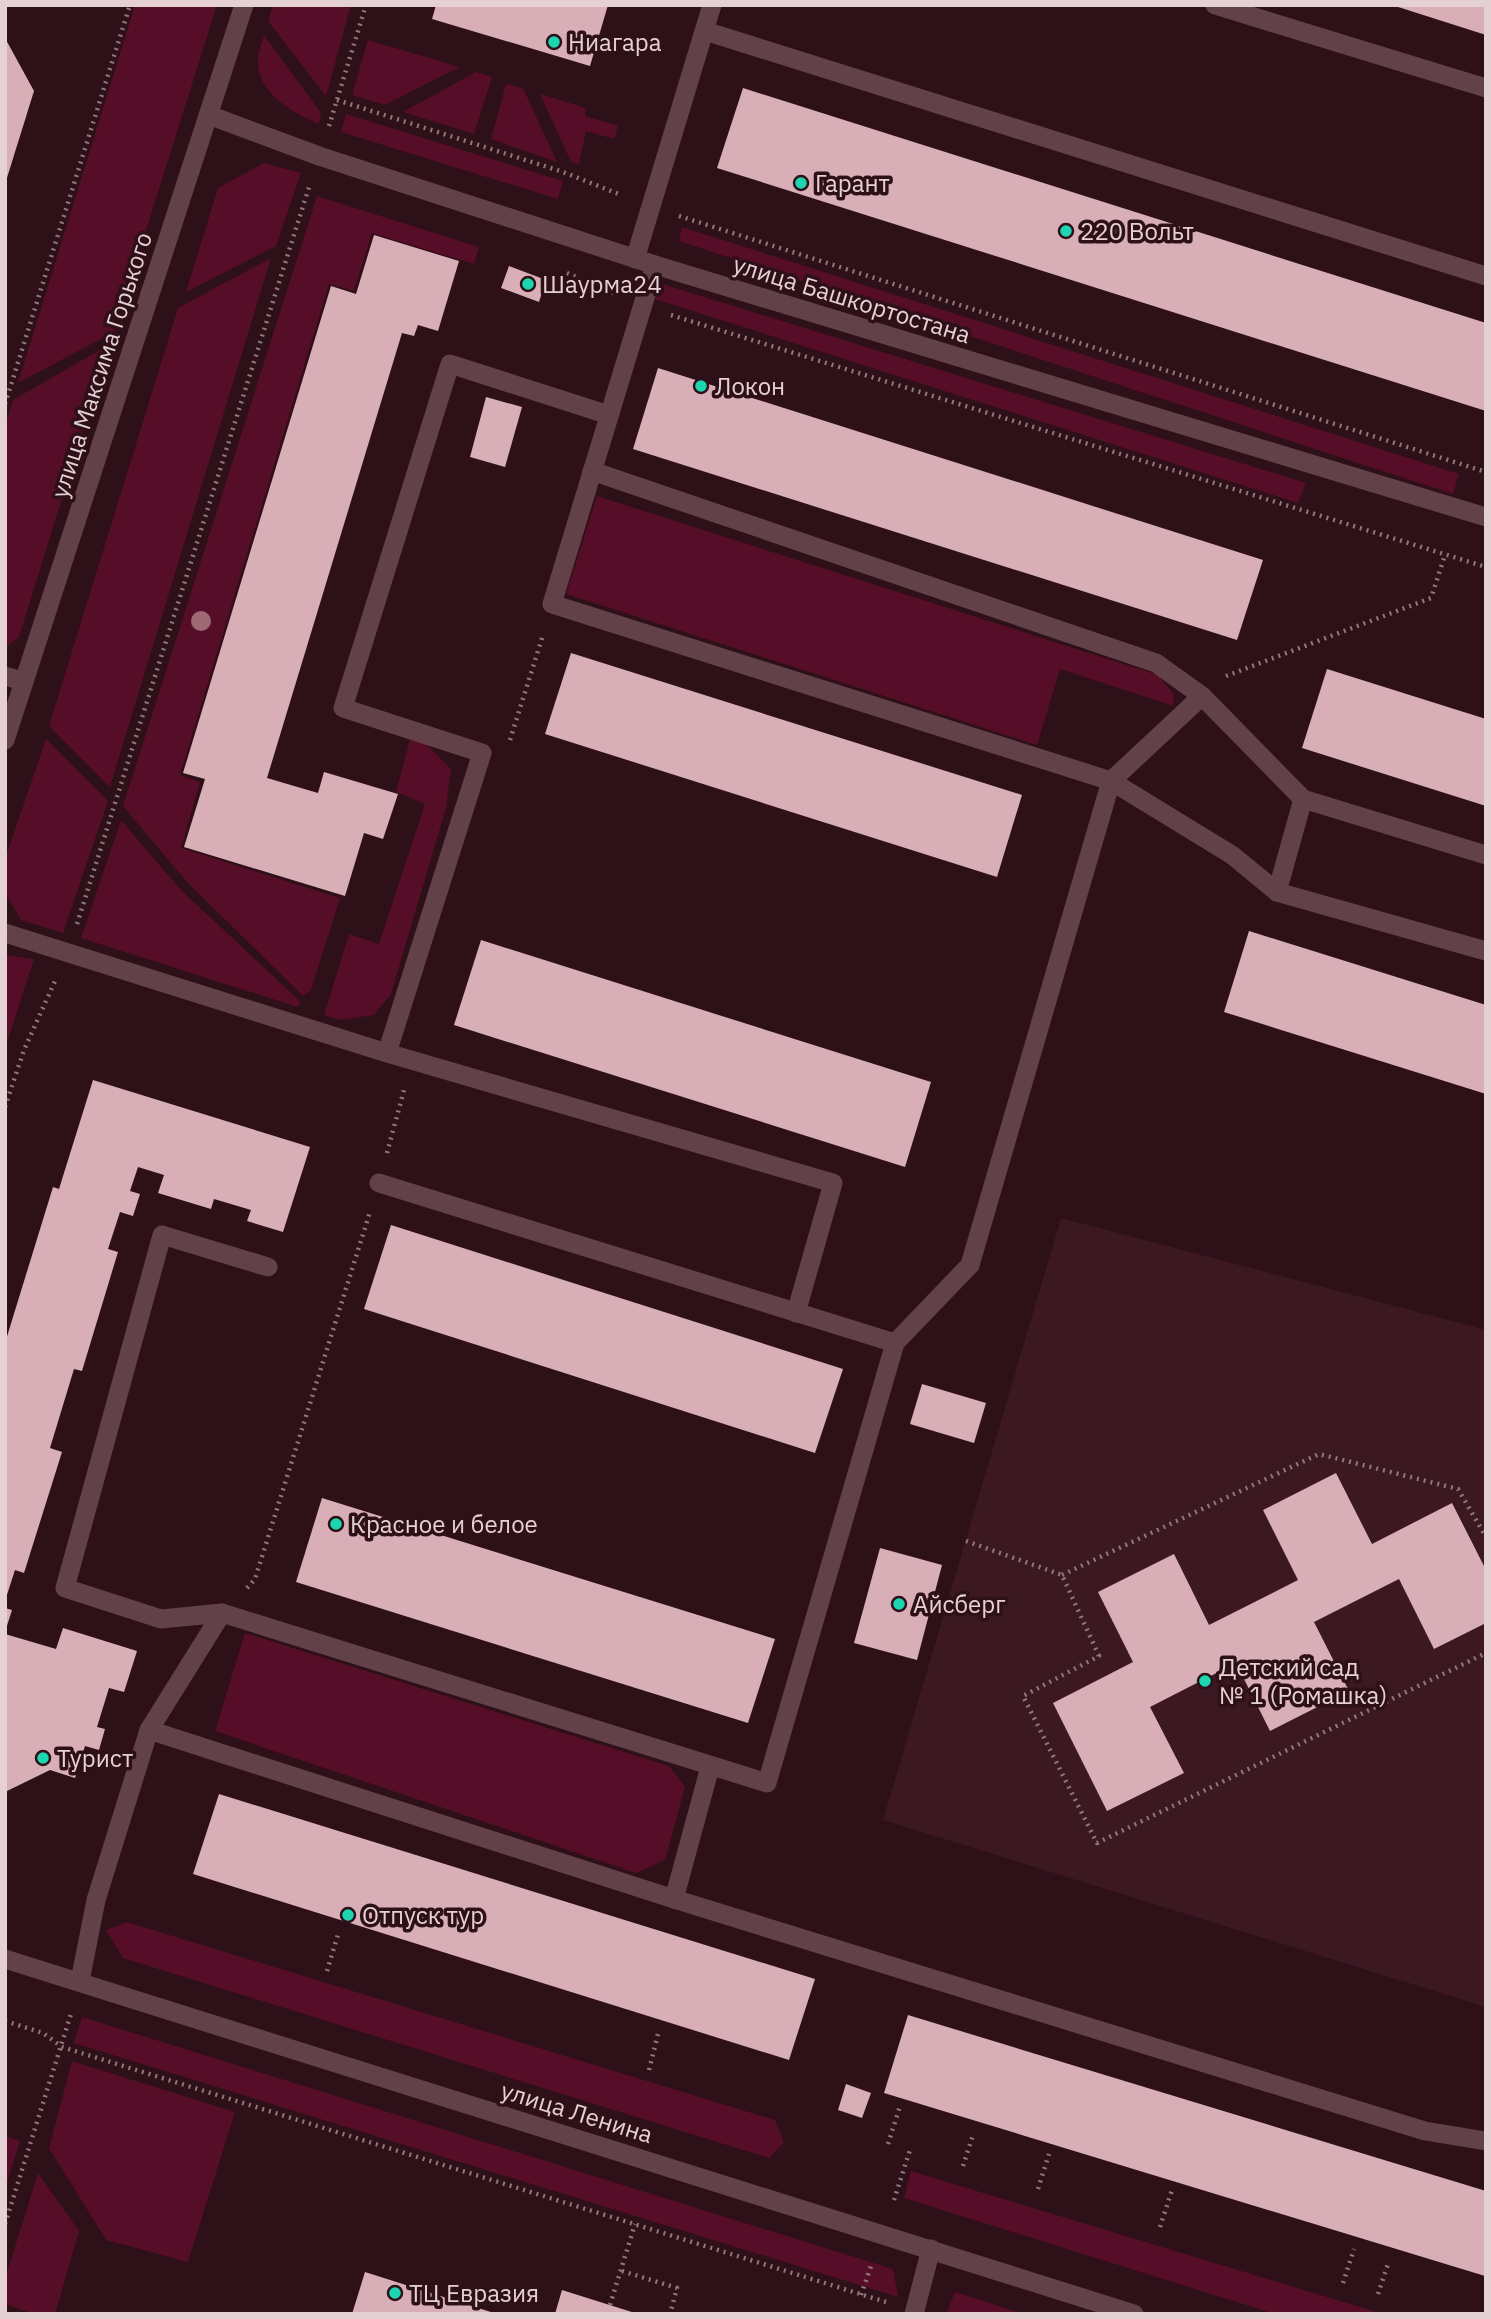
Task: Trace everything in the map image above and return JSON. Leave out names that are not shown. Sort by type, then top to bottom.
[{"type":"street","name":"улица Максима Горького","points":[[5,740],[14,678],[209,115],[244,5]]},
{"type":"street","points":[[635,259],[712,5]]},
{"type":"street","points":[[1215,5],[1486,88]]},
{"type":"street","points":[[705,31],[1486,276]]},
{"type":"street","name":"улица Башкортостана","points":[[209,115],[319,156],[635,259],[1486,517]]},
{"type":"street","points":[[655,265],[552,604],[1111,781],[1232,855],[1277,892],[1486,951]]},
{"type":"street","points":[[387,1053],[482,753],[343,708],[450,364],[609,415]]},
{"type":"street","points":[[592,471],[1156,663],[1202,696],[1303,799],[1486,855]]},
{"type":"street","points":[[268,1267],[162,1235],[65,1588],[161,1619],[222,1613],[767,1783],[895,1343],[970,1265],[1111,781],[1202,696]]},
{"type":"street","points":[[1277,892],[1303,799]]},
{"type":"street","points":[[5,933],[387,1053],[833,1183],[796,1313]]},
{"type":"street","points":[[379,1183],[895,1343]]},
{"type":"street","points":[[80,1982],[96,1900],[149,1730],[222,1613]]},
{"type":"street","points":[[149,1730],[674,1899],[1425,2131],[1486,2141]]},
{"type":"street","points":[[674,1899],[710,1767]]},
{"type":"street","name":"улица Ленина","points":[[5,1959],[1134,2314]]},
{"type":"street","points":[[914,2312],[931,2249]]},
{"type":"path","points":[[5,404],[130,5]]},
{"type":"path","points":[[5,1107],[24,1050],[68,952],[366,5]]},
{"type":"path","points":[[337,100],[563,172],[650,206],[1486,472]]},
{"type":"path","points":[[308,188],[321,192]]},
{"type":"path","points":[[556,269],[643,306],[1486,567]]},
{"type":"path","points":[[1202,696],[1224,677],[1431,598],[1446,555]]},
{"type":"path","points":[[508,748],[552,604]]},
{"type":"path","points":[[222,1613],[255,1579],[379,1183],[412,1060]]},
{"type":"path","points":[[966,1541],[1062,1575],[1319,1454],[1458,1489],[1486,1536]]},
{"type":"path","points":[[1062,1575],[1099,1656],[1023,1696],[1097,1843],[1486,1653]]},
{"type":"path","points":[[327,1971],[339,1931]]},
{"type":"path","points":[[5,2224],[80,1982]]},
{"type":"path","points":[[5,2021],[43,2033],[62,2047],[914,2312]]},
{"type":"path","points":[[649,2070],[658,2034]]},
{"type":"path","points":[[888,2144],[900,2106]]},
{"type":"path","points":[[963,2166],[973,2135]]},
{"type":"path","points":[[894,2200],[910,2150]]},
{"type":"path","points":[[1038,2189],[1049,2154]]},
{"type":"path","points":[[1160,2227],[1172,2190]]},
{"type":"path","points":[[610,2305],[635,2224]]},
{"type":"path","points":[[1343,2283],[1354,2249]]},
{"type":"path","points":[[861,2295],[874,2259]]},
{"type":"path","points":[[1378,2294],[1389,2260]]},
{"type":"path","points":[[622,2271],[677,2287],[670,2314]]},
{"type":"shaded area","points":[[135,5],[217,5],[114,332],[18,383]]},
{"type":"shaded area","points":[[273,5],[351,5],[326,96],[268,21]]},
{"type":"shaded area","points":[[264,35],[321,113],[319,124],[299,115],[279,101],[264,84],[258,60]]},
{"type":"shaded area","points":[[368,40],[460,67],[385,105],[352,95]]},
{"type":"shaded area","points":[[476,72],[492,77],[474,134],[403,112]]},
{"type":"shaded area","points":[[506,84],[523,88],[557,162],[491,139]]},
{"type":"shaded area","points":[[540,94],[586,108],[585,116],[618,126],[614,139],[586,131],[579,164],[571,162]]},
{"type":"shaded area","points":[[346,114],[563,181],[558,199],[341,132]]},
{"type":"shaded area","points":[[264,163],[301,173],[276,246],[186,292],[218,188]]},
{"type":"shaded area","points":[[317,196],[479,247],[474,264],[372,233],[354,291],[329,284],[180,775],[200,782],[181,848],[340,898],[311,990],[303,996],[186,881],[123,806]]},
{"type":"shaded area","points":[[682,227],[1459,474],[1453,494],[679,241]]},
{"type":"shaded area","points":[[271,258],[110,787],[49,726],[178,308]]},
{"type":"shaded area","points":[[659,283],[1306,483],[1298,503],[655,299]]},
{"type":"shaded area","points":[[110,344],[19,637],[5,648],[5,425],[13,400]]},
{"type":"shaded area","points":[[597,496],[1158,675],[1174,695],[1173,706],[1060,669],[1037,745],[566,594]]},
{"type":"shaded area","points":[[46,739],[108,801],[63,933],[21,920],[5,893],[5,859]]},
{"type":"shaded area","points":[[410,739],[427,745],[451,769],[446,808],[391,994],[374,1015],[340,1020],[324,1015],[349,934],[379,944],[425,804],[396,792]]},
{"type":"shaded area","points":[[121,820],[181,890],[301,1002],[298,1007],[81,938]]},
{"type":"shaded area","points":[[5,955],[34,959],[5,1049]]},
{"type":"shaded area","name":"Детский сад № 1 (Ромашка)","points":[[1061,1218],[1486,1330],[1486,2007],[883,1820]]},
{"type":"shaded area","points":[[245,1633],[669,1766],[685,1787],[665,1860],[636,1873],[215,1731]]},
{"type":"shaded area","points":[[127,1922],[775,2120],[784,2142],[769,2158],[123,1958],[106,1930]]},
{"type":"shaded area","points":[[82,2017],[893,2269],[898,2297],[74,2043]]},
{"type":"shaded area","points":[[72,2061],[235,2112],[188,2262],[106,2240],[49,2148]]},
{"type":"shaded area","points":[[5,2136],[20,2141],[5,2189]]},
{"type":"shaded area","points":[[911,2171],[1383,2314],[1275,2314],[904,2198]]},
{"type":"shaded area","points":[[38,2173],[79,2231],[55,2314],[34,2314],[5,2304],[5,2279]]},
{"type":"shaded area","points":[[955,2292],[1024,2314],[947,2312]]},
{"type":"building","name":"Ниагара","points":[[436,5],[608,5],[590,66],[432,19]]},
{"type":"building","points":[[1486,5],[1486,35],[1395,6]]},
{"type":"building","points":[[5,38],[34,91],[6,181],[5,181]]},
{"type":"building","points":[[743,88],[1486,323],[1486,411],[717,168]]},
{"type":"building","points":[[374,235],[459,261],[438,331],[418,325],[414,336],[402,333],[267,778],[318,793],[324,772],[398,794],[383,839],[364,833],[345,896],[184,847],[205,779],[183,773],[331,286],[356,294]]},
{"type":"building","points":[[509,266],[546,280],[539,302],[501,288]]},
{"type":"building","points":[[658,368],[1263,560],[1237,640],[633,449]]},
{"type":"building","points":[[486,397],[522,407],[505,467],[470,457]]},
{"type":"building","points":[[571,653],[1022,795],[997,877],[545,734]]},
{"type":"building","points":[[1327,669],[1486,719],[1486,806],[1302,748]]},
{"type":"building","points":[[1249,931],[1486,1005],[1486,1094],[1224,1012]]},
{"type":"building","points":[[481,940],[931,1082],[905,1167],[454,1025]]},
{"type":"building","points":[[93,1080],[310,1147],[283,1232],[247,1221],[251,1210],[214,1199],[211,1209],[158,1193],[164,1175],[138,1167],[130,1191],[140,1194],[133,1216],[120,1212],[108,1249],[118,1252],[82,1371],[74,1369],[50,1448],[62,1452],[24,1573],[15,1570],[5,1601],[5,1343],[53,1187],[59,1189]]},
{"type":"building","points":[[391,1225],[843,1369],[815,1453],[364,1309]]},
{"type":"building","points":[[922,1384],[986,1403],[974,1443],[910,1424]]},
{"type":"building","points":[[1336,1473],[1372,1544],[1452,1503],[1486,1570],[1486,1623],[1434,1649],[1399,1579],[1314,1622],[1349,1691],[1270,1731],[1236,1663],[1150,1707],[1184,1773],[1107,1811],[1053,1703],[1133,1662],[1098,1592],[1174,1554],[1209,1625],[1298,1580],[1263,1510]]},
{"type":"building","points":[[322,1498],[775,1639],[748,1723],[296,1582]]},
{"type":"building","name":"Айсберг","points":[[880,1548],[942,1565],[917,1660],[854,1643]]},
{"type":"building","points":[[5,1608],[12,1610],[6,1629],[5,1628]]},
{"type":"building","points":[[63,1628],[137,1651],[124,1692],[109,1688],[97,1727],[105,1729],[99,1750],[85,1746],[75,1778],[50,1770],[5,1792],[5,1634],[56,1649]]},
{"type":"building","points":[[219,1794],[815,1979],[789,2060],[193,1874]]},
{"type":"building","points":[[908,2015],[1486,2191],[1485,2276],[884,2093]]},
{"type":"building","points":[[846,2084],[871,2093],[862,2118],[838,2110]]},
{"type":"building","name":"ТЦ Евразия","points":[[365,2272],[494,2313],[494,2314],[352,2314]]},
{"type":"building","name":"ТЦ Евразия","points":[[562,2290],[635,2313],[635,2314],[555,2314]]},
{"type":"place","name":"Ниагара","points":[[554,42]]},
{"type":"place","name":"Гарант","points":[[801,183]]},
{"type":"place","name":"220 Вольт","points":[[1066,231]]},
{"type":"place","name":"Шаурма24","points":[[528,284]]},
{"type":"place","name":"Локон","points":[[701,386]]},
{"type":"place","name":"Красное и белое","points":[[336,1524]]},
{"type":"place","name":"Айсберг","points":[[899,1604]]},
{"type":"place","name":"Детский сад № 1 (Ромашка)","points":[[1205,1681]]},
{"type":"place","name":"Турист","points":[[43,1758]]},
{"type":"place","name":"Отпуск тур","points":[[348,1915]]},
{"type":"place","name":"ТЦ Евразия","points":[[395,2293]]}]
